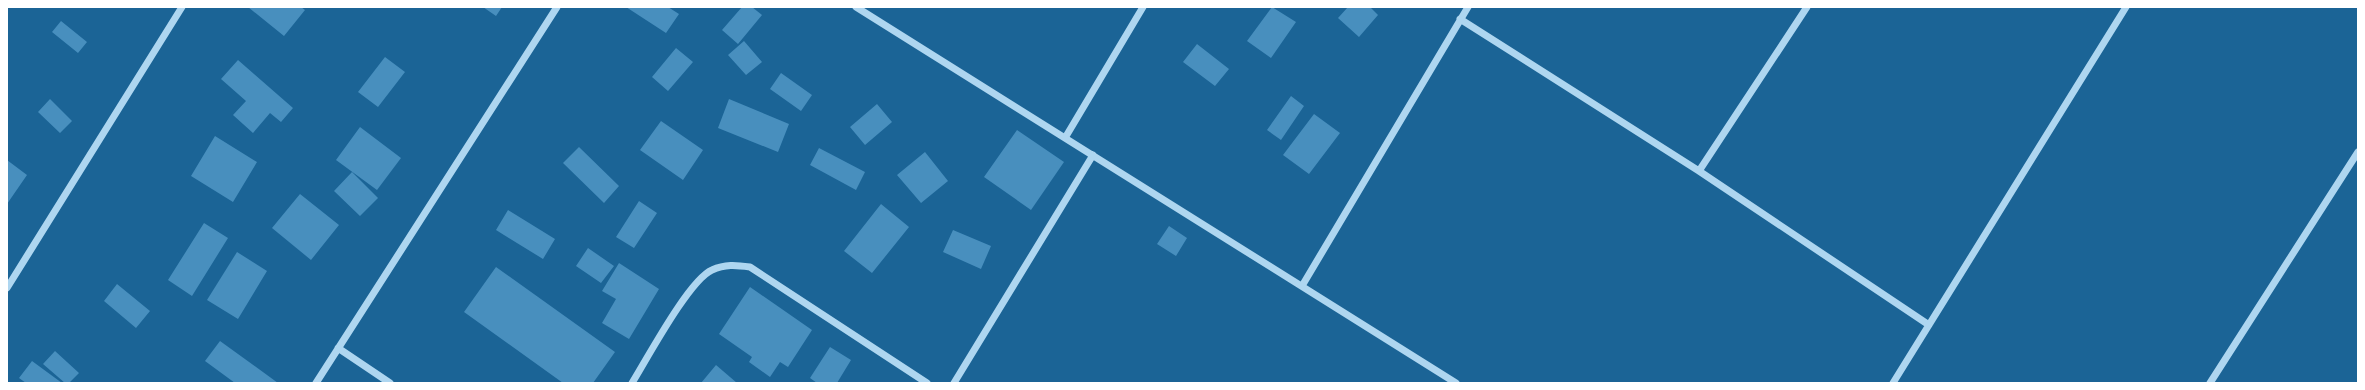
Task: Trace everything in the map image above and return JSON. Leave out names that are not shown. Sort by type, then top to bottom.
[{"type":"street","points":[[7,288],[182,7]]},
{"type":"street","points":[[316,383],[557,7]]},
{"type":"street","points":[[856,7],[1456,383]]},
{"type":"street","points":[[1065,138],[1143,7]]},
{"type":"street","points":[[1302,286],[1468,7]]},
{"type":"street","points":[[1699,171],[1807,7]]},
{"type":"street","points":[[1893,383],[2126,7]]},
{"type":"street","points":[[1460,19],[1699,171],[1929,326]]},
{"type":"street","points":[[2210,383],[2358,152]]},
{"type":"street","points":[[954,383],[1093,155]]},
{"type":"street","points":[[632,383],[693,286],[710,271],[733,264],[750,267],[928,383]]},
{"type":"street","points":[[338,348],[390,383]]},
{"type":"building","points":[[248,7],[301,7],[305,10],[284,36]]},
{"type":"building","points":[[483,7],[502,7],[496,16]]},
{"type":"building","points":[[626,7],[668,7],[679,14],[666,33]]},
{"type":"building","points":[[742,7],[752,7],[762,15],[738,44],[722,30]]},
{"type":"building","points":[[1272,7],[1296,22],[1271,58],[1247,41]]},
{"type":"building","points":[[1348,7],[1370,7],[1378,15],[1359,37],[1338,18]]},
{"type":"building","points":[[61,21],[87,42],[78,53],[52,32]]},
{"type":"building","points":[[744,41],[762,62],[746,75],[728,55]]},
{"type":"building","points":[[1197,44],[1229,69],[1215,86],[1183,62]]},
{"type":"building","points":[[676,48],[693,62],[668,91],[652,77]]},
{"type":"building","points":[[385,57],[405,72],[378,107],[358,92]]},
{"type":"building","points":[[238,60],[293,108],[281,122],[270,113],[253,133],[233,115],[246,101],[221,79]]},
{"type":"building","points":[[781,73],[812,95],[801,111],[770,89]]},
{"type":"building","points":[[1291,96],[1304,106],[1281,140],[1267,130]]},
{"type":"building","points":[[50,99],[72,121],[60,133],[38,112]]},
{"type":"building","points":[[729,99],[789,124],[778,152],[718,128]]},
{"type":"building","points":[[877,104],[892,122],[865,145],[850,127]]},
{"type":"building","points":[[1314,114],[1340,133],[1309,174],[1283,155]]},
{"type":"building","points":[[661,121],[703,150],[683,180],[640,150]]},
{"type":"building","points":[[360,127],[401,158],[377,190],[336,160]]},
{"type":"building","points":[[1017,130],[1064,162],[1031,210],[984,177]]},
{"type":"building","points":[[215,136],[257,162],[233,202],[191,176]]},
{"type":"building","points":[[579,147],[619,186],[604,203],[563,163]]},
{"type":"building","points":[[819,148],[865,172],[856,190],[810,165]]},
{"type":"building","points":[[925,152],[948,181],[921,203],[897,175]]},
{"type":"building","points":[[7,160],[27,175],[7,204]]},
{"type":"building","points":[[352,172],[378,198],[360,216],[334,191]]},
{"type":"building","points":[[300,194],[339,225],[311,260],[272,228]]},
{"type":"building","points":[[639,201],[657,213],[634,248],[616,237]]},
{"type":"building","points":[[881,204],[909,227],[872,273],[844,251]]},
{"type":"building","points":[[508,210],[555,239],[543,259],[496,230]]},
{"type":"building","points":[[204,223],[228,238],[192,296],[168,280]]},
{"type":"building","points":[[1169,226],[1187,238],[1176,256],[1157,244]]},
{"type":"building","points":[[953,230],[991,246],[981,269],[943,252]]},
{"type":"building","points":[[588,248],[614,266],[601,283],[576,266]]},
{"type":"building","points":[[237,252],[267,271],[238,319],[207,300]]},
{"type":"building","points":[[619,263],[659,289],[629,339],[602,323],[616,299],[602,291]]},
{"type":"building","points":[[496,267],[615,352],[593,383],[563,383],[464,312]]},
{"type":"building","points":[[117,284],[150,311],[136,328],[104,301]]},
{"type":"building","points":[[750,287],[812,330],[788,367],[780,362],[770,377],[749,362],[752,357],[719,334]]},
{"type":"building","points":[[220,341],[278,383],[235,383],[205,361]]},
{"type":"building","points":[[830,347],[851,360],[837,383],[817,383],[810,378]]},
{"type":"building","points":[[55,351],[79,373],[69,383],[65,383],[43,364]]},
{"type":"building","points":[[32,361],[62,383],[26,383],[19,378]]},
{"type":"building","points":[[716,365],[737,383],[701,383]]}]
